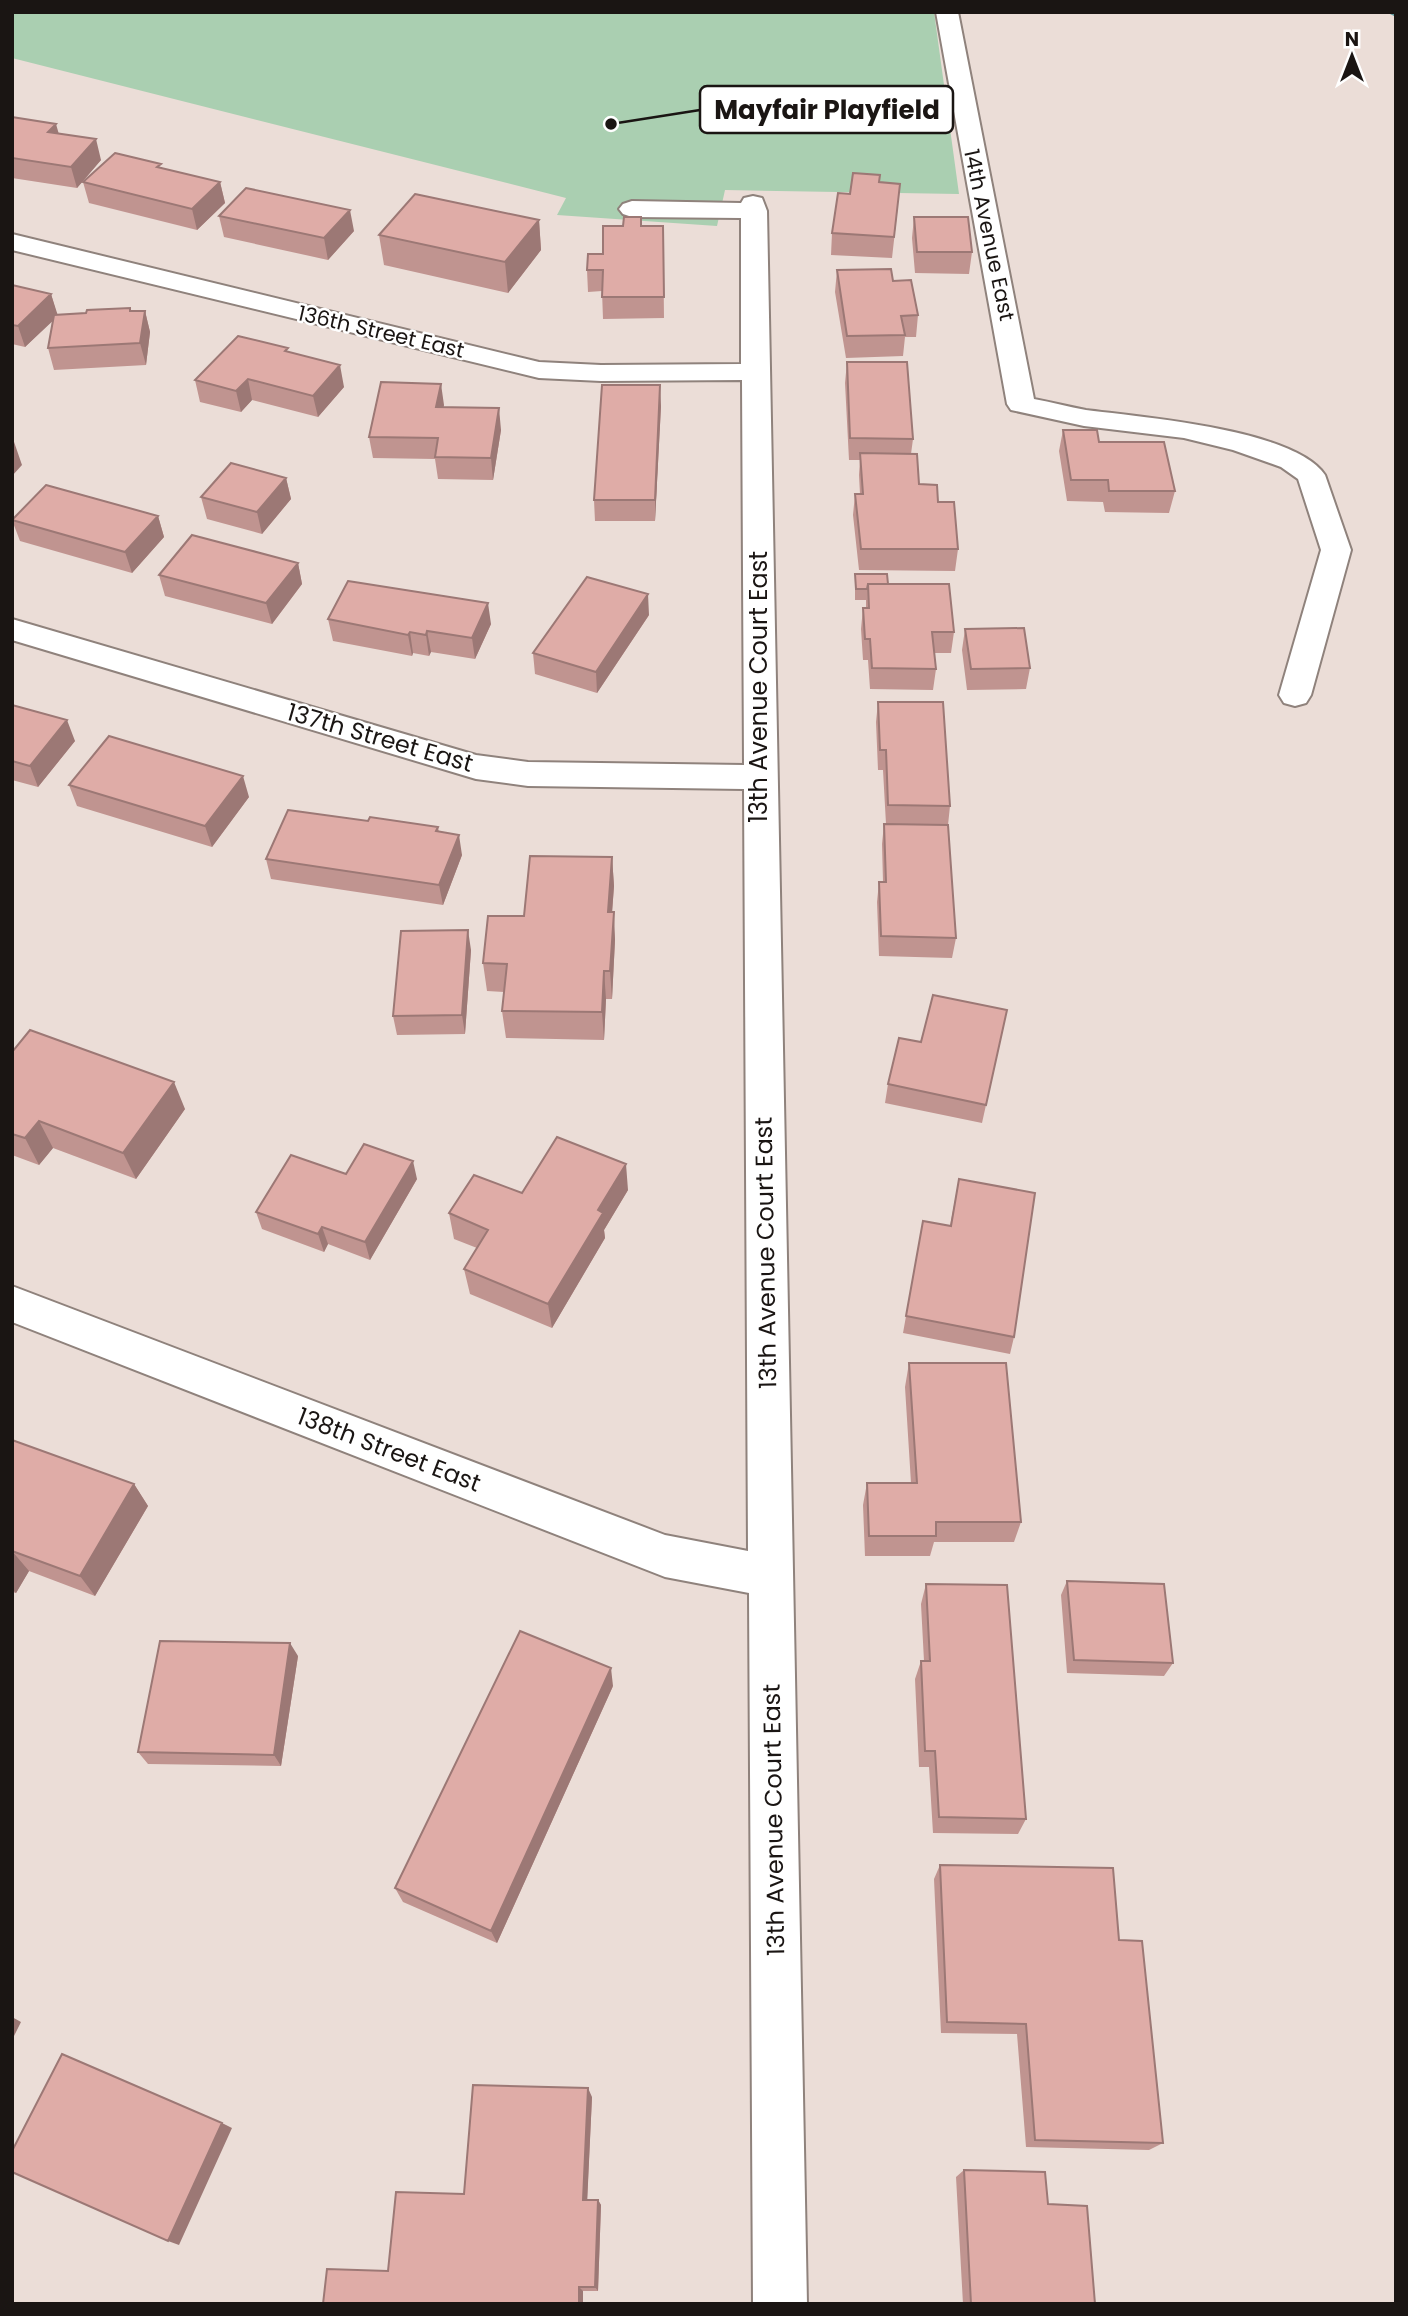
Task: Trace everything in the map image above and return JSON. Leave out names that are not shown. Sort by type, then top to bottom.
[{"type":"street","name":"14th Avenue East","points":[[947,12],[967,134],[1010,334],[1021,404],[1084,418],[1184,429],[1243,444],[1291,461],[1311,475],[1336,550],[1295,695]]},
{"type":"street","name":"13th Avenue Court East","points":[[632,209],[753,207],[780,2304]]},
{"type":"street","name":"136th Street East","points":[[12,242],[539,370],[601,373],[757,372]]},
{"type":"street","name":"137th Street East","points":[[12,629],[476,767],[528,774],[759,777]]},
{"type":"street","name":"138th Street East","points":[[12,1304],[665,1556],[724,1569],[771,1575]]},
{"type":"green space","points":[[12,12],[934,12],[959,194],[725,190],[717,226],[557,215],[566,198],[12,58]]},
{"type":"building","points":[[12,117],[56,124],[48,132],[96,139],[71,167],[12,158]]},
{"type":"building","points":[[115,153],[161,164],[157,167],[220,182],[192,209],[83,182]]},
{"type":"building","points":[[853,173],[880,175],[879,182],[900,184],[894,237],[832,233],[838,193],[850,194]]},
{"type":"building","points":[[246,188],[350,210],[324,238],[219,216]]},
{"type":"building","points":[[415,194],[539,220],[505,262],[379,235]]},
{"type":"building","points":[[624,217],[641,217],[641,226],[663,226],[664,297],[602,297],[603,270],[587,270],[588,254],[603,254],[603,226],[623,226]]},
{"type":"building","points":[[914,217],[968,217],[972,252],[917,252]]},
{"type":"building","points":[[891,269],[893,281],[911,280],[918,315],[901,316],[905,335],[847,336],[837,270]]},
{"type":"building","points":[[12,285],[51,294],[18,326],[12,325]]},
{"type":"building","points":[[130,308],[130,311],[145,311],[140,343],[48,348],[54,315]]},
{"type":"building","points":[[238,336],[288,348],[285,351],[340,365],[313,396],[248,379],[236,391],[195,380]]},
{"type":"building","points":[[847,362],[907,362],[913,439],[850,438]]},
{"type":"building","points":[[381,382],[441,384],[436,407],[499,408],[491,458],[435,457],[438,438],[369,437]]},
{"type":"building","points":[[602,385],[660,385],[655,500],[594,500]]},
{"type":"building","points":[[1063,430],[1097,430],[1099,442],[1164,442],[1175,491],[1109,491],[1108,480],[1071,480]]},
{"type":"building","points":[[860,453],[917,454],[919,484],[937,485],[938,502],[954,502],[958,549],[861,549],[855,494],[863,494]]},
{"type":"building","points":[[231,463],[286,478],[257,512],[201,497]]},
{"type":"building","points":[[46,485],[158,516],[125,552],[12,520]]},
{"type":"building","points":[[192,535],[298,563],[266,603],[159,575]]},
{"type":"building","points":[[855,574],[887,574],[888,584],[868,584],[867,589],[856,589]]},
{"type":"building","points":[[587,577],[648,594],[596,672],[533,653]]},
{"type":"building","points":[[348,581],[488,603],[472,638],[427,631],[426,635],[410,632],[408,635],[328,619]]},
{"type":"building","points":[[868,584],[949,584],[954,632],[932,632],[936,669],[872,668],[870,639],[865,639],[863,608],[869,608]]},
{"type":"building","points":[[1024,628],[1030,668],[971,669],[965,629]]},
{"type":"building","points":[[878,702],[943,702],[950,806],[888,805],[886,750],[880,750]]},
{"type":"building","points":[[12,705],[67,720],[30,766],[12,761]]},
{"type":"building","points":[[109,736],[243,776],[205,826],[69,785]]},
{"type":"building","points":[[288,810],[368,821],[370,817],[438,827],[436,831],[459,835],[439,885],[266,859]]},
{"type":"building","points":[[884,824],[948,825],[956,938],[881,936],[879,882],[886,882]]},
{"type":"building","points":[[530,856],[612,857],[608,912],[614,912],[610,971],[604,971],[602,1012],[502,1011],[507,964],[483,963],[488,916],[524,916]]},
{"type":"building","points":[[468,930],[462,1015],[393,1016],[401,931]]},
{"type":"building","points":[[933,995],[1007,1010],[986,1105],[888,1084],[899,1038],[921,1042]]},
{"type":"building","points":[[30,1030],[174,1082],[123,1153],[39,1121],[25,1138],[12,1134],[12,1052]]},
{"type":"building","points":[[557,1137],[626,1164],[598,1210],[603,1213],[548,1304],[464,1269],[488,1230],[449,1213],[474,1175],[522,1193]]},
{"type":"building","points":[[364,1144],[413,1161],[365,1242],[322,1227],[318,1234],[256,1212],[291,1155],[346,1174]]},
{"type":"building","points":[[959,1179],[1035,1193],[1014,1337],[906,1316],[923,1221],[951,1226]]},
{"type":"building","points":[[909,1363],[1006,1363],[1021,1522],[936,1522],[936,1536],[869,1536],[867,1483],[917,1483]]},
{"type":"building","points":[[12,1440],[134,1484],[80,1576],[12,1551]]},
{"type":"building","points":[[1067,1581],[1164,1584],[1173,1663],[1074,1660]]},
{"type":"building","points":[[926,1584],[1007,1585],[1026,1819],[939,1817],[935,1751],[925,1751],[921,1661],[930,1661]]},
{"type":"building","points":[[520,1631],[611,1668],[491,1931],[395,1888]]},
{"type":"building","points":[[160,1641],[290,1643],[274,1755],[138,1752]]},
{"type":"building","points":[[940,1865],[1113,1868],[1119,1940],[1142,1941],[1163,2143],[1035,2140],[1026,2024],[947,2022]]},
{"type":"building","points":[[62,2054],[222,2123],[168,2241],[12,2172],[12,2151]]},
{"type":"building","points":[[473,2085],[588,2088],[583,2200],[598,2200],[595,2287],[579,2287],[579,2304],[323,2304],[327,2269],[388,2271],[396,2192],[464,2194]]},
{"type":"building","points":[[964,2170],[1045,2172],[1048,2204],[1087,2206],[1095,2304],[971,2304]]},
{"type":"waterway","points":[[1390,12],[1396,14]]},
{"type":"place","name":"Mayfair Playfield","points":[[611,124]]}]
